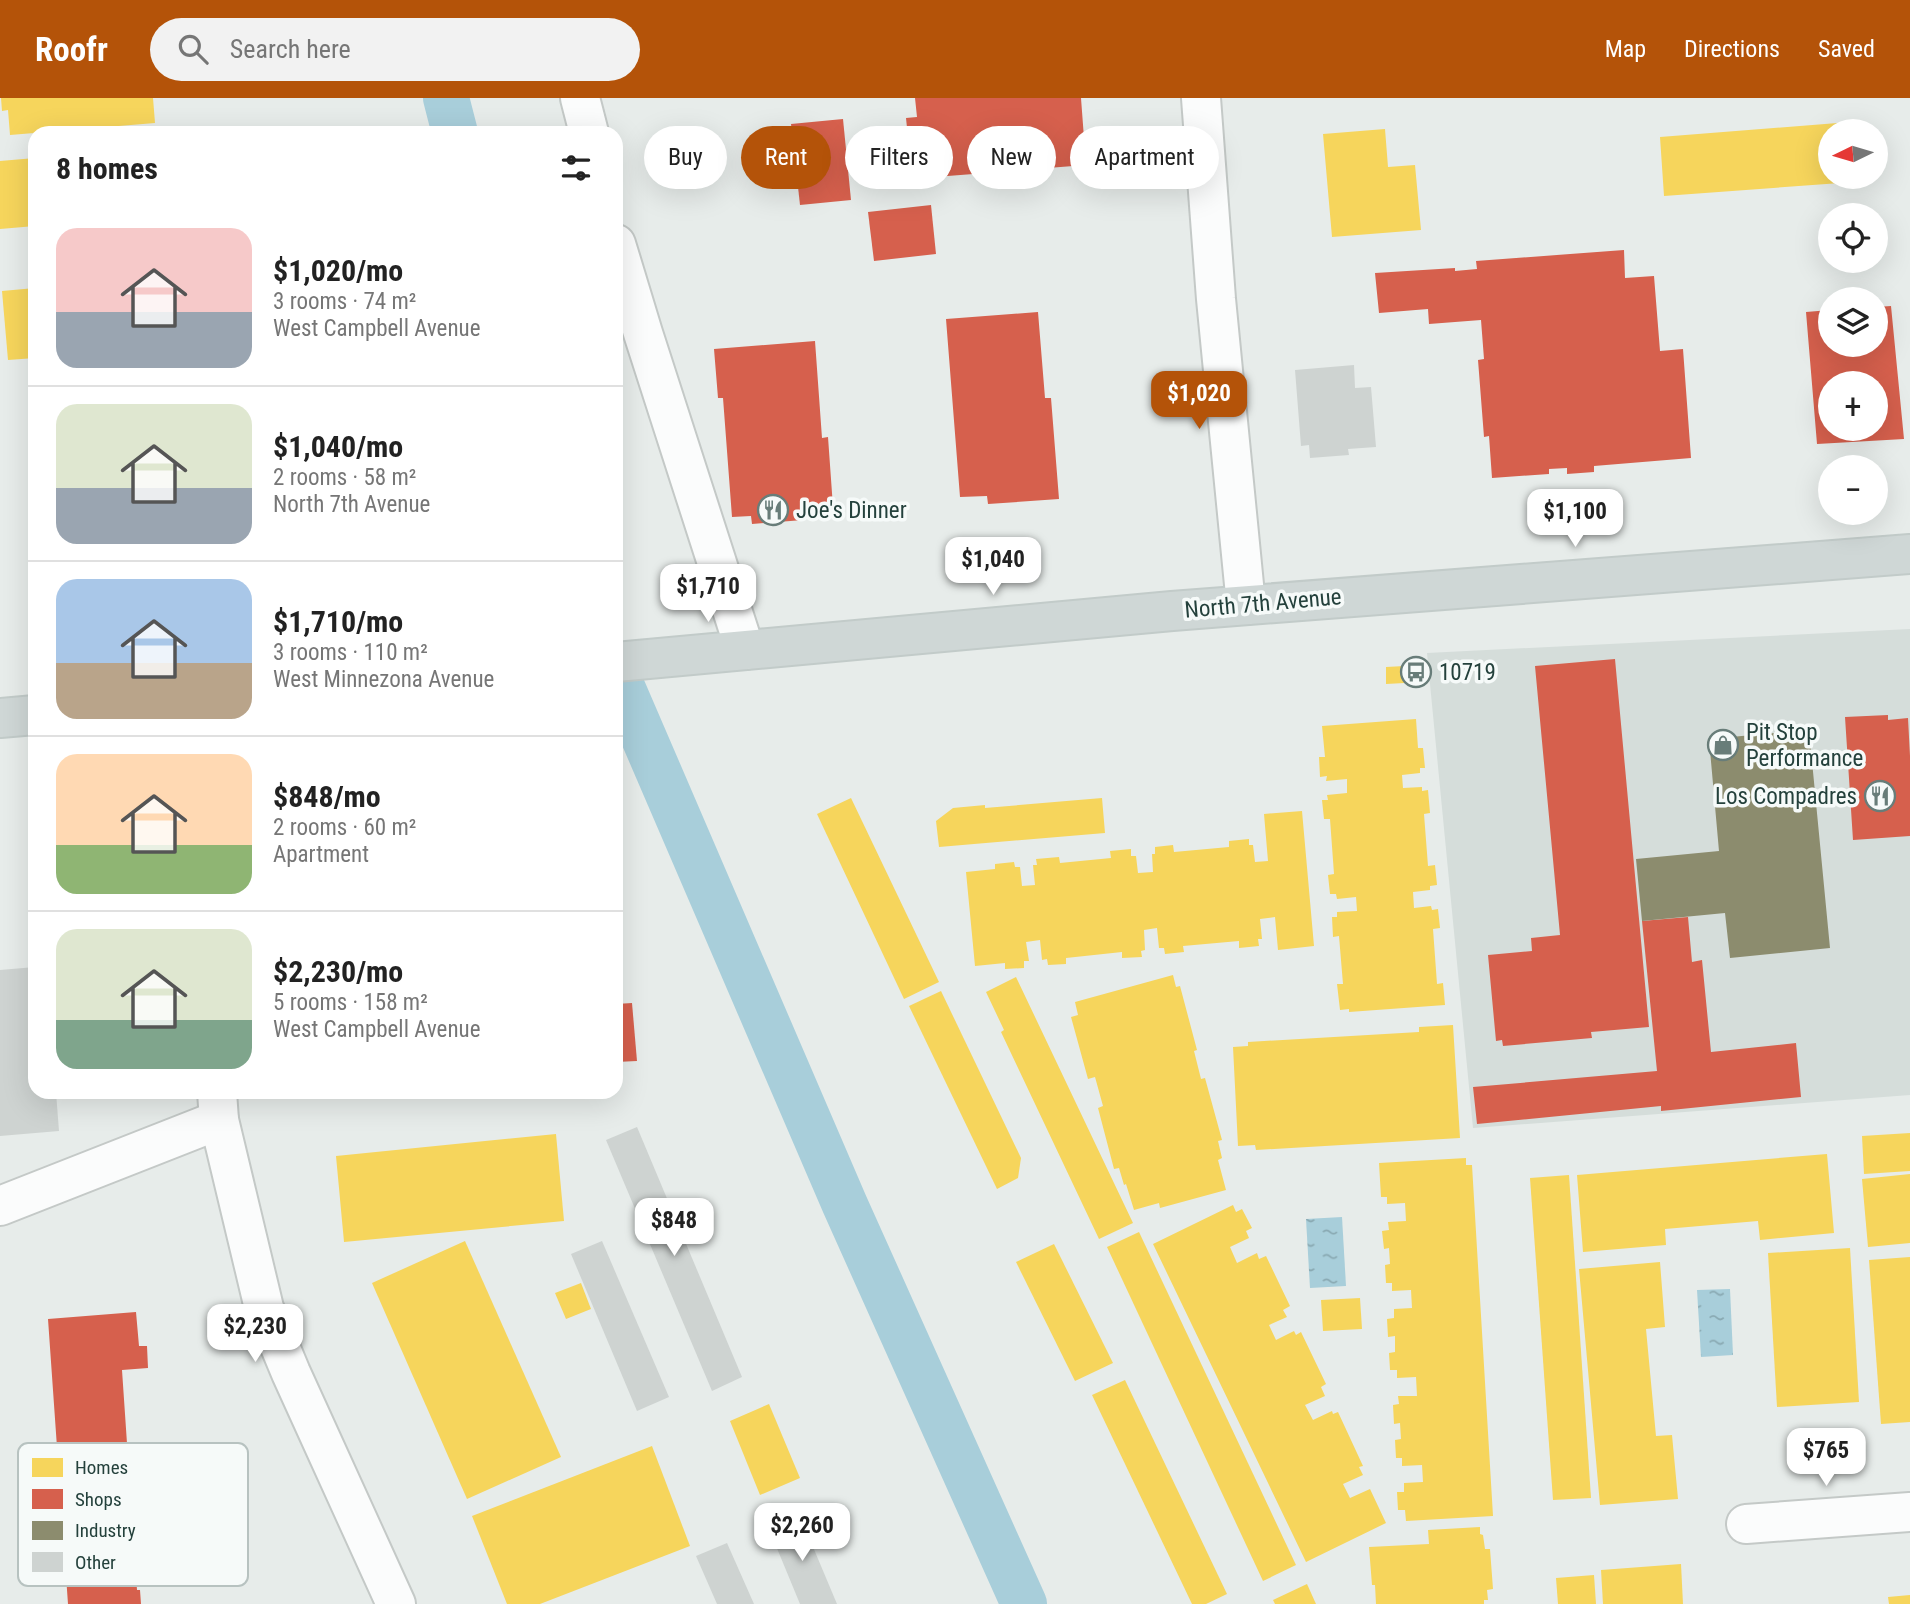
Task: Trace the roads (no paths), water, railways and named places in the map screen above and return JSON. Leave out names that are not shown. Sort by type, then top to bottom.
[{"type":"main road","name":"North 7th Avenue","points":[[623,661],[1246,605],[1910,554]]},
{"type":"main road","points":[[0,718],[28,716]]},
{"type":"street","points":[[580,98],[587,126]]},
{"type":"street","points":[[1201,98],[1216,299],[1246,605]]},
{"type":"street","points":[[623,267],[746,650]]},
{"type":"street","points":[[0,1206],[218,1106],[264,1308],[396,1604]]},
{"type":"street","points":[[1746,1524],[1910,1512]]},
{"type":"water","points":[[1342,1217],[1346,1286],[1310,1288],[1306,1219]]},
{"type":"water","points":[[1730,1289],[1733,1355],[1701,1357],[1697,1290]]},
{"type":"waterway","points":[[446,98],[453,126]]},
{"type":"waterway","points":[[623,689],[845,1205],[1024,1604]]},
{"type":"place","name":"Joe's Dinner","points":[[773,510]]},
{"type":"place","name":"10719","points":[[1416,672]]},
{"type":"place","name":"Pit Stop Performance","points":[[1723,745]]},
{"type":"place","name":"Los Compadres","points":[[1880,796]]}]
